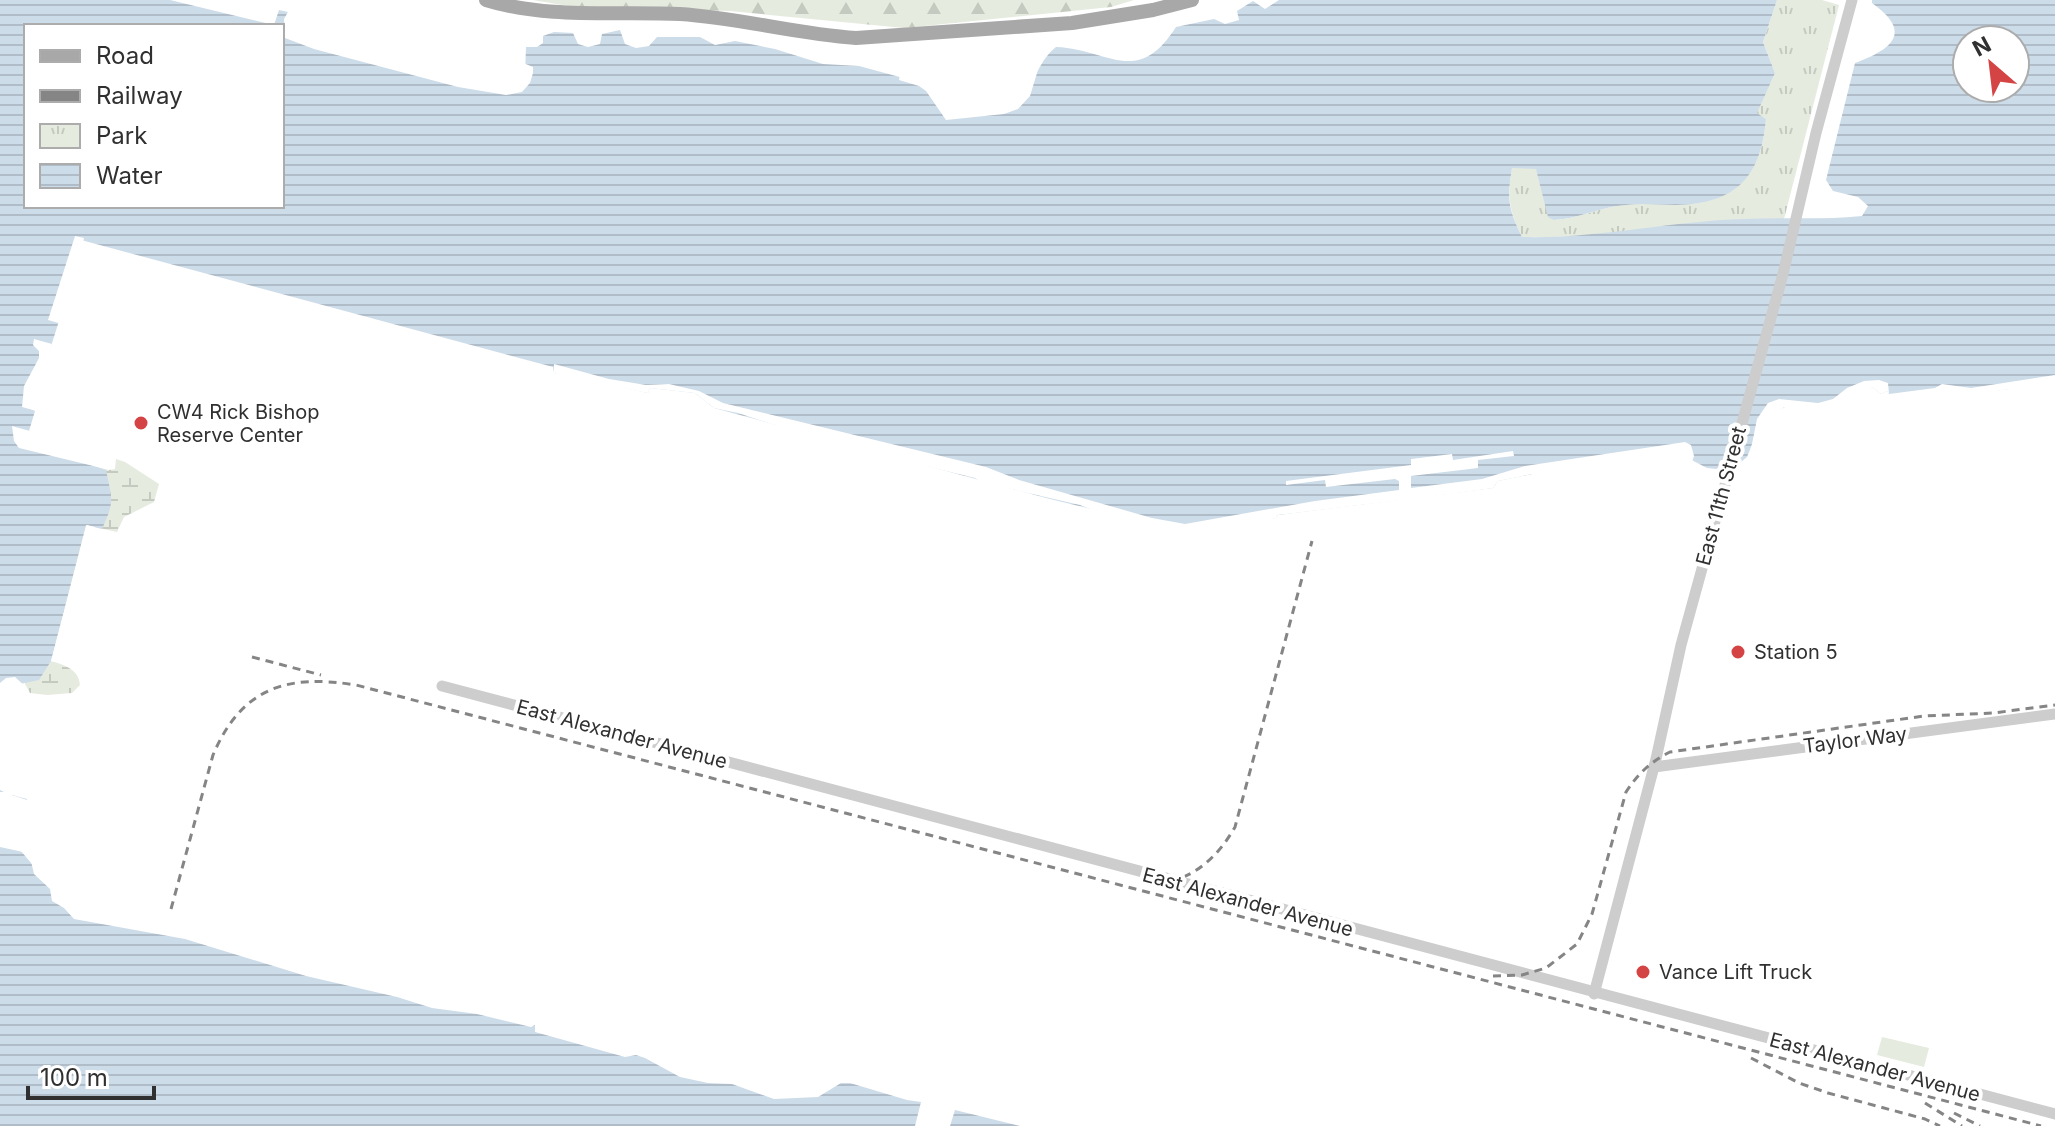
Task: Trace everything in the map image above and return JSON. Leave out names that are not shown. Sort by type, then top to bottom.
[{"type":"main road","points":[[486,0],[503,6],[543,10],[724,18],[826,36],[856,38],[1072,23],[1153,10],[1192,0]]},
{"type":"street","name":"East 11th Street","points":[[1594,994],[1654,767],[1681,645],[1783,274],[1816,133],[1852,0]]},
{"type":"street","name":"East Alexander Avenue","points":[[442,686],[2055,1114]]},
{"type":"street","name":"Taylor Way","points":[[1654,767],[2055,714]]},
{"type":"green space","points":[[533,0],[1134,0],[1111,7],[904,28],[730,11],[568,6]]},
{"type":"green space","points":[[1777,0],[1822,0],[1839,5],[1784,219],[1588,235],[1522,237],[1510,204],[1512,168],[1536,168],[1554,220],[1617,206],[1696,203],[1729,193],[1741,183],[1758,157],[1763,139],[1766,119],[1756,113],[1775,73],[1763,42]]},
{"type":"green space","points":[[19,448],[109,470],[115,469],[116,459],[159,484],[154,502],[124,517],[117,532],[86,525],[51,661],[70,668],[77,675],[80,685],[72,693],[30,693],[25,684]]},
{"type":"green space","points":[[1882,1037],[1929,1048],[1924,1067],[1877,1055]]},
{"type":"water","points":[[0,0],[170,0],[270,24],[24,24],[24,208],[284,208],[284,24],[274,24],[279,10],[288,12],[286,19],[294,31],[460,76],[511,82],[525,74],[526,47],[537,47],[543,43],[543,36],[554,32],[573,33],[578,44],[588,47],[600,44],[602,34],[620,30],[625,44],[636,48],[649,46],[657,37],[700,37],[715,45],[735,41],[823,64],[859,66],[922,83],[957,116],[1012,107],[1025,95],[1043,61],[1056,47],[1121,61],[1135,61],[1162,45],[1176,27],[1214,19],[1225,24],[1239,20],[1237,11],[1253,1],[1265,9],[1279,0],[1777,0],[1763,42],[1775,73],[1757,113],[1766,119],[1763,139],[1758,157],[1742,183],[1730,193],[1697,203],[1617,206],[1554,220],[1548,217],[1536,169],[1512,168],[1510,204],[1522,237],[1550,237],[1716,220],[1862,216],[1868,206],[1858,197],[1833,191],[1826,180],[1855,63],[1879,52],[1893,39],[1895,31],[1892,23],[1872,0],[2055,0],[2055,384],[1947,396],[1935,388],[1881,394],[1872,387],[1829,407],[1787,406],[1767,416],[1747,457],[1741,462],[1717,469],[1707,468],[1680,454],[1537,473],[1498,481],[1493,488],[1278,515],[1276,518],[1165,527],[714,408],[695,393],[650,388],[648,393],[554,373],[553,367],[81,240],[31,409],[35,411],[29,431],[35,437],[32,444],[106,470],[111,506],[102,529],[86,525],[51,661],[39,680],[6,687],[0,718]]},
{"type":"water","points":[[0,783],[12,795],[27,799],[15,844],[54,890],[87,905],[220,932],[683,1066],[811,1090],[839,1073],[1066,1126],[0,1126]]},
{"type":"pier","points":[[288,12],[293,25],[307,32],[407,56],[471,76],[508,80],[521,72],[521,62],[533,67],[533,73],[530,83],[522,92],[506,95],[458,87],[314,49],[285,38],[284,19]]},
{"type":"pier","points":[[1037,62],[1030,96],[1018,109],[1004,114],[946,120],[926,91],[899,80],[900,74],[924,79],[939,92],[949,108],[957,112],[1008,104],[1020,96]]},
{"type":"pier","points":[[75,236],[84,238],[62,324],[48,320]]},
{"type":"pier","points":[[34,339],[52,344],[33,410],[22,407],[24,386],[39,358],[39,351],[33,345]]},
{"type":"pier","points":[[554,364],[609,379],[646,385],[669,384],[699,391],[723,403],[986,467],[1019,480],[1152,518],[1185,524],[1399,490],[1399,481],[1395,479],[1326,487],[1325,480],[1286,485],[1286,481],[1411,465],[1411,459],[1452,454],[1453,460],[1513,451],[1514,456],[1478,460],[1478,468],[1411,476],[1411,488],[1482,479],[1525,466],[1685,442],[1691,445],[1694,456],[1692,462],[1684,457],[1560,475],[1538,477],[1532,474],[1498,481],[1493,488],[1412,499],[1412,502],[1402,503],[1401,500],[1278,515],[1276,518],[1174,537],[1154,527],[1118,520],[1080,505],[828,442],[714,408],[695,393],[650,388],[648,393],[575,379],[554,373]]},
{"type":"pier","points":[[2055,375],[2055,388],[2020,392],[2010,389],[1943,398],[1935,393],[1935,388],[1942,384],[1971,388]]},
{"type":"pier","points":[[1864,381],[1888,383],[1889,394],[1887,391],[1881,394],[1872,387],[1831,409],[1813,412],[1784,407],[1763,424],[1749,459],[1757,419],[1768,403],[1779,399],[1818,403],[1833,399],[1847,388]]},
{"type":"pier","points":[[12,426],[37,433],[37,442],[70,449],[110,470],[19,448],[14,441]]},
{"type":"pier","points":[[87,525],[95,527],[94,531],[89,530],[55,662],[51,661]]},
{"type":"pier","points":[[15,677],[27,688],[9,690],[4,719],[0,722],[0,683],[6,678]]},
{"type":"pier","points":[[0,779],[12,795],[30,801],[19,842],[57,886],[89,902],[216,927],[396,981],[510,1010],[589,1025],[671,1050],[685,1063],[717,1070],[742,1069],[810,1086],[838,1071],[858,1072],[926,1086],[1070,1126],[1020,1126],[955,1110],[950,1126],[915,1126],[921,1102],[850,1083],[841,1083],[818,1097],[774,1099],[732,1084],[680,1077],[636,1055],[625,1057],[535,1032],[535,1025],[531,1027],[477,1014],[432,1008],[306,976],[185,939],[74,919],[52,901],[50,889],[34,874],[31,861],[23,852],[0,847],[0,792],[4,792],[0,790]]},
{"type":"railway","points":[[1142,882],[1171,881],[1197,870],[1218,851],[1235,827],[1312,541]]},
{"type":"railway","points":[[252,657],[321,675]]},
{"type":"railway","points":[[171,909],[213,755],[225,732],[238,714],[270,690],[288,684],[331,682],[356,685],[2041,1126]]},
{"type":"railway","points":[[1493,976],[1522,975],[1546,968],[1577,944],[1592,914],[1626,792],[1645,769],[1670,752],[1924,716],[1993,713],[2055,705]]},
{"type":"railway","points":[[1751,1058],[1799,1083],[1940,1126]]},
{"type":"railway","points":[[1925,1103],[1962,1126]]},
{"type":"railway","points":[[1954,1113],[1980,1126]]},
{"type":"place","name":"CW4 Rick Bishop Reserve Center","points":[[141,423]]},
{"type":"place","name":"Station 5","points":[[1738,652]]},
{"type":"place","name":"Vance Lift Truck","points":[[1643,972]]}]
